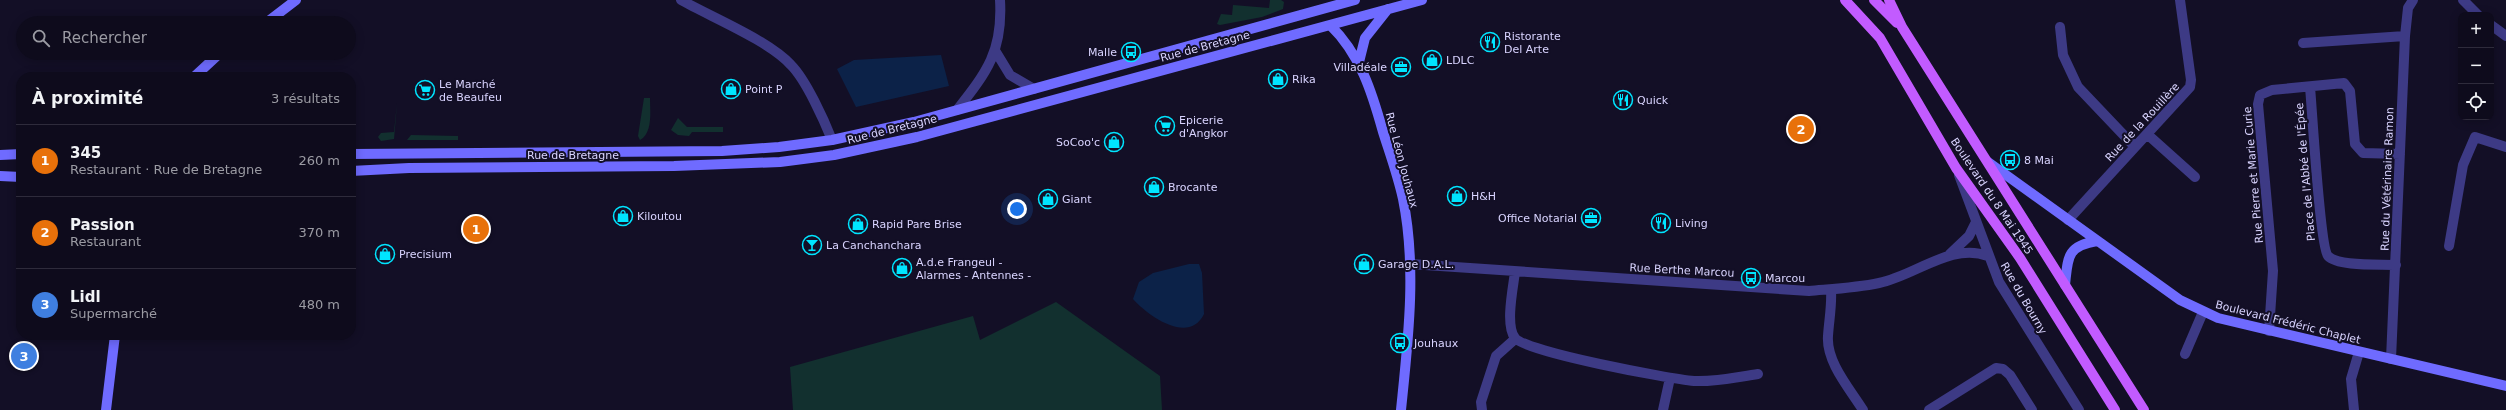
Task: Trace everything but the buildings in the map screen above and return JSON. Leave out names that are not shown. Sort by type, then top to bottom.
[{"type":"main road","points":[[275,16],[296,0]]},
{"type":"main road","name":"Rue de Bretagne","points":[[356,154],[722,151],[779,147],[832,140],[914,122],[1355,0]]},
{"type":"main road","name":"Rue de Bretagne","points":[[356,171],[409,168],[674,166],[780,162],[834,155],[917,137],[1422,0]]},
{"type":"main road","name":"Boulevard du 8 Mai 1945","points":[[1845,0],[1880,38],[1956,168],[2020,258],[2115,410]]},
{"type":"main road","points":[[1874,0],[1902,27]]},
{"type":"main road","name":"Boulevard du 8 Mai 1945","points":[[1889,0],[1902,27],[1988,162],[2047,260],[2065,285],[2144,410]]},
{"type":"main road","points":[[1360,62],[1365,38],[1388,9]]},
{"type":"main road","name":"Rue Léon Jouhaux","points":[[1330,25],[1343,38],[1360,62],[1379,116],[1403,199],[1410,264],[1408,346],[1401,410]]},
{"type":"main road","points":[[199,72],[212,60]]},
{"type":"main road","points":[[0,155],[16,154]]},
{"type":"main road","name":"Boulevard Frédéric Chaplet","points":[[1988,162],[2180,300],[2203,312],[2218,318],[2269,331],[2506,386]]},
{"type":"main road","points":[[0,176],[16,176]]},
{"type":"main road","points":[[2065,285],[2067,262],[2072,250],[2080,244],[2097,241]]},
{"type":"main road","points":[[106,410],[114,340]]},
{"type":"street","points":[[680,0],[770,48],[792,65],[814,102],[832,140]]},
{"type":"street","points":[[957,110],[978,83],[996,52],[1000,0]]},
{"type":"street","name":"Rue de la Rouillère","points":[[2068,220],[2190,87],[2191,80],[2180,0]]},
{"type":"street","name":"Rue du Vétérinaire Ramon","points":[[2391,359],[2405,36],[2408,8],[2413,0]]},
{"type":"street","points":[[2463,0],[2475,12]]},
{"type":"street","points":[[2060,27],[2063,55],[2078,88],[2135,147]]},
{"type":"street","points":[[2494,27],[2506,36]]},
{"type":"street","points":[[2303,43],[2405,36]]},
{"type":"street","points":[[996,52],[1010,75],[1034,89]]},
{"type":"street","name":"Rue Pierre et Marie Curie","points":[[2269,331],[2273,271],[2258,104],[2260,95],[2272,90],[2344,83],[2350,91],[2355,144],[2363,154],[2400,154]]},
{"type":"street","name":"Place de l'Abbé de l'Épée","points":[[2310,86],[2324,248],[2328,256],[2338,262],[2396,265]]},
{"type":"street","points":[[2147,134],[2195,177]]},
{"type":"street","points":[[2449,246],[2463,164],[2475,137],[2506,147]]},
{"type":"street","name":"Rue du Bourny","points":[[1956,168],[1999,282],[2079,410]]},
{"type":"street","name":"Rue Berthe Marcou","points":[[1947,257],[1969,236],[1976,222]]},
{"type":"street","name":"Rue Berthe Marcou","points":[[1410,264],[1809,291],[1831,290],[1880,283],[1965,251],[1988,256]]},
{"type":"street","points":[[1515,272],[1510,330],[1515,339],[1534,347],[1612,368],[1670,378],[1695,381],[1726,379],[1758,374]]},
{"type":"street","points":[[1831,290],[1832,301],[1828,336],[1829,350],[1836,368],[1863,410]]},
{"type":"street","points":[[2185,354],[2203,312]]},
{"type":"street","points":[[1482,410],[1482,402],[1496,356],[1515,339]]},
{"type":"street","points":[[2354,410],[2351,379],[2359,352]]},
{"type":"street","points":[[1929,410],[1996,368],[2003,369],[2010,375],[2032,410]]},
{"type":"street","points":[[1663,410],[1670,378]]},
{"type":"green space","points":[[1270,0],[1281,0],[1284,2],[1283,9],[1262,17],[1220,25],[1217,24],[1221,14],[1232,15],[1233,5],[1269,8]]},
{"type":"green space","points":[[644,98],[650,98],[650,121],[647,132],[640,140],[638,136]]},
{"type":"green space","points":[[397,103],[394,139],[381,141],[378,137],[381,133],[394,132]]},
{"type":"green space","points":[[678,118],[687,127],[723,127],[723,132],[692,132],[689,136],[678,135],[671,130]]},
{"type":"green space","points":[[411,135],[458,136],[458,140],[407,140]]},
{"type":"green space","points":[[1056,302],[1160,376],[1162,410],[793,410],[790,367],[973,316],[980,340]]},
{"type":"water","points":[[941,55],[949,86],[856,107],[837,69],[854,60]]},
{"type":"water","points":[[1189,264],[1199,264],[1202,273],[1204,314],[1197,323],[1189,327],[1179,327],[1168,324],[1148,313],[1133,299],[1139,282],[1153,273]]},
{"type":"place","name":"Ristorante Del Arte","points":[[1490,42]]},
{"type":"place","name":"Malle","points":[[1131,52]]},
{"type":"place","name":"LDLC","points":[[1432,60]]},
{"type":"place","name":"Villadéale","points":[[1401,67]]},
{"type":"place","name":"Rika","points":[[1278,79]]},
{"type":"place","name":"Point P","points":[[731,89]]},
{"type":"place","name":"Le Marché de Beaufeu","points":[[425,90]]},
{"type":"place","name":"Quick","points":[[1623,100]]},
{"type":"place","name":"Epicerie d'Angkor","points":[[1165,126]]},
{"type":"place","name":"Passion","points":[[1801,129]]},
{"type":"place","name":"SoCoo'c","points":[[1114,142]]},
{"type":"place","name":"8 Mai","points":[[2010,160]]},
{"type":"place","name":"Brocante","points":[[1154,187]]},
{"type":"place","name":"H&H","points":[[1457,196]]},
{"type":"place","name":"Giant","points":[[1048,199]]},
{"type":"place","name":"Kiloutou","points":[[623,216]]},
{"type":"place","name":"Office Notarial","points":[[1591,218]]},
{"type":"place","name":"Living","points":[[1661,223]]},
{"type":"place","name":"Rapid Pare Brise","points":[[858,224]]},
{"type":"place","name":"345","points":[[476,229]]},
{"type":"place","name":"La Canchanchara","points":[[812,245]]},
{"type":"place","name":"Precisium","points":[[385,254]]},
{"type":"place","name":"Garage D.A.L.","points":[[1364,264]]},
{"type":"place","name":"A.d.e Frangeul - Alarmes - Antennes -","points":[[902,268]]},
{"type":"place","name":"Marcou","points":[[1751,278]]},
{"type":"place","name":"Jouhaux","points":[[1400,343]]},
{"type":"place","name":"Lidl","points":[[24,356]]}]
